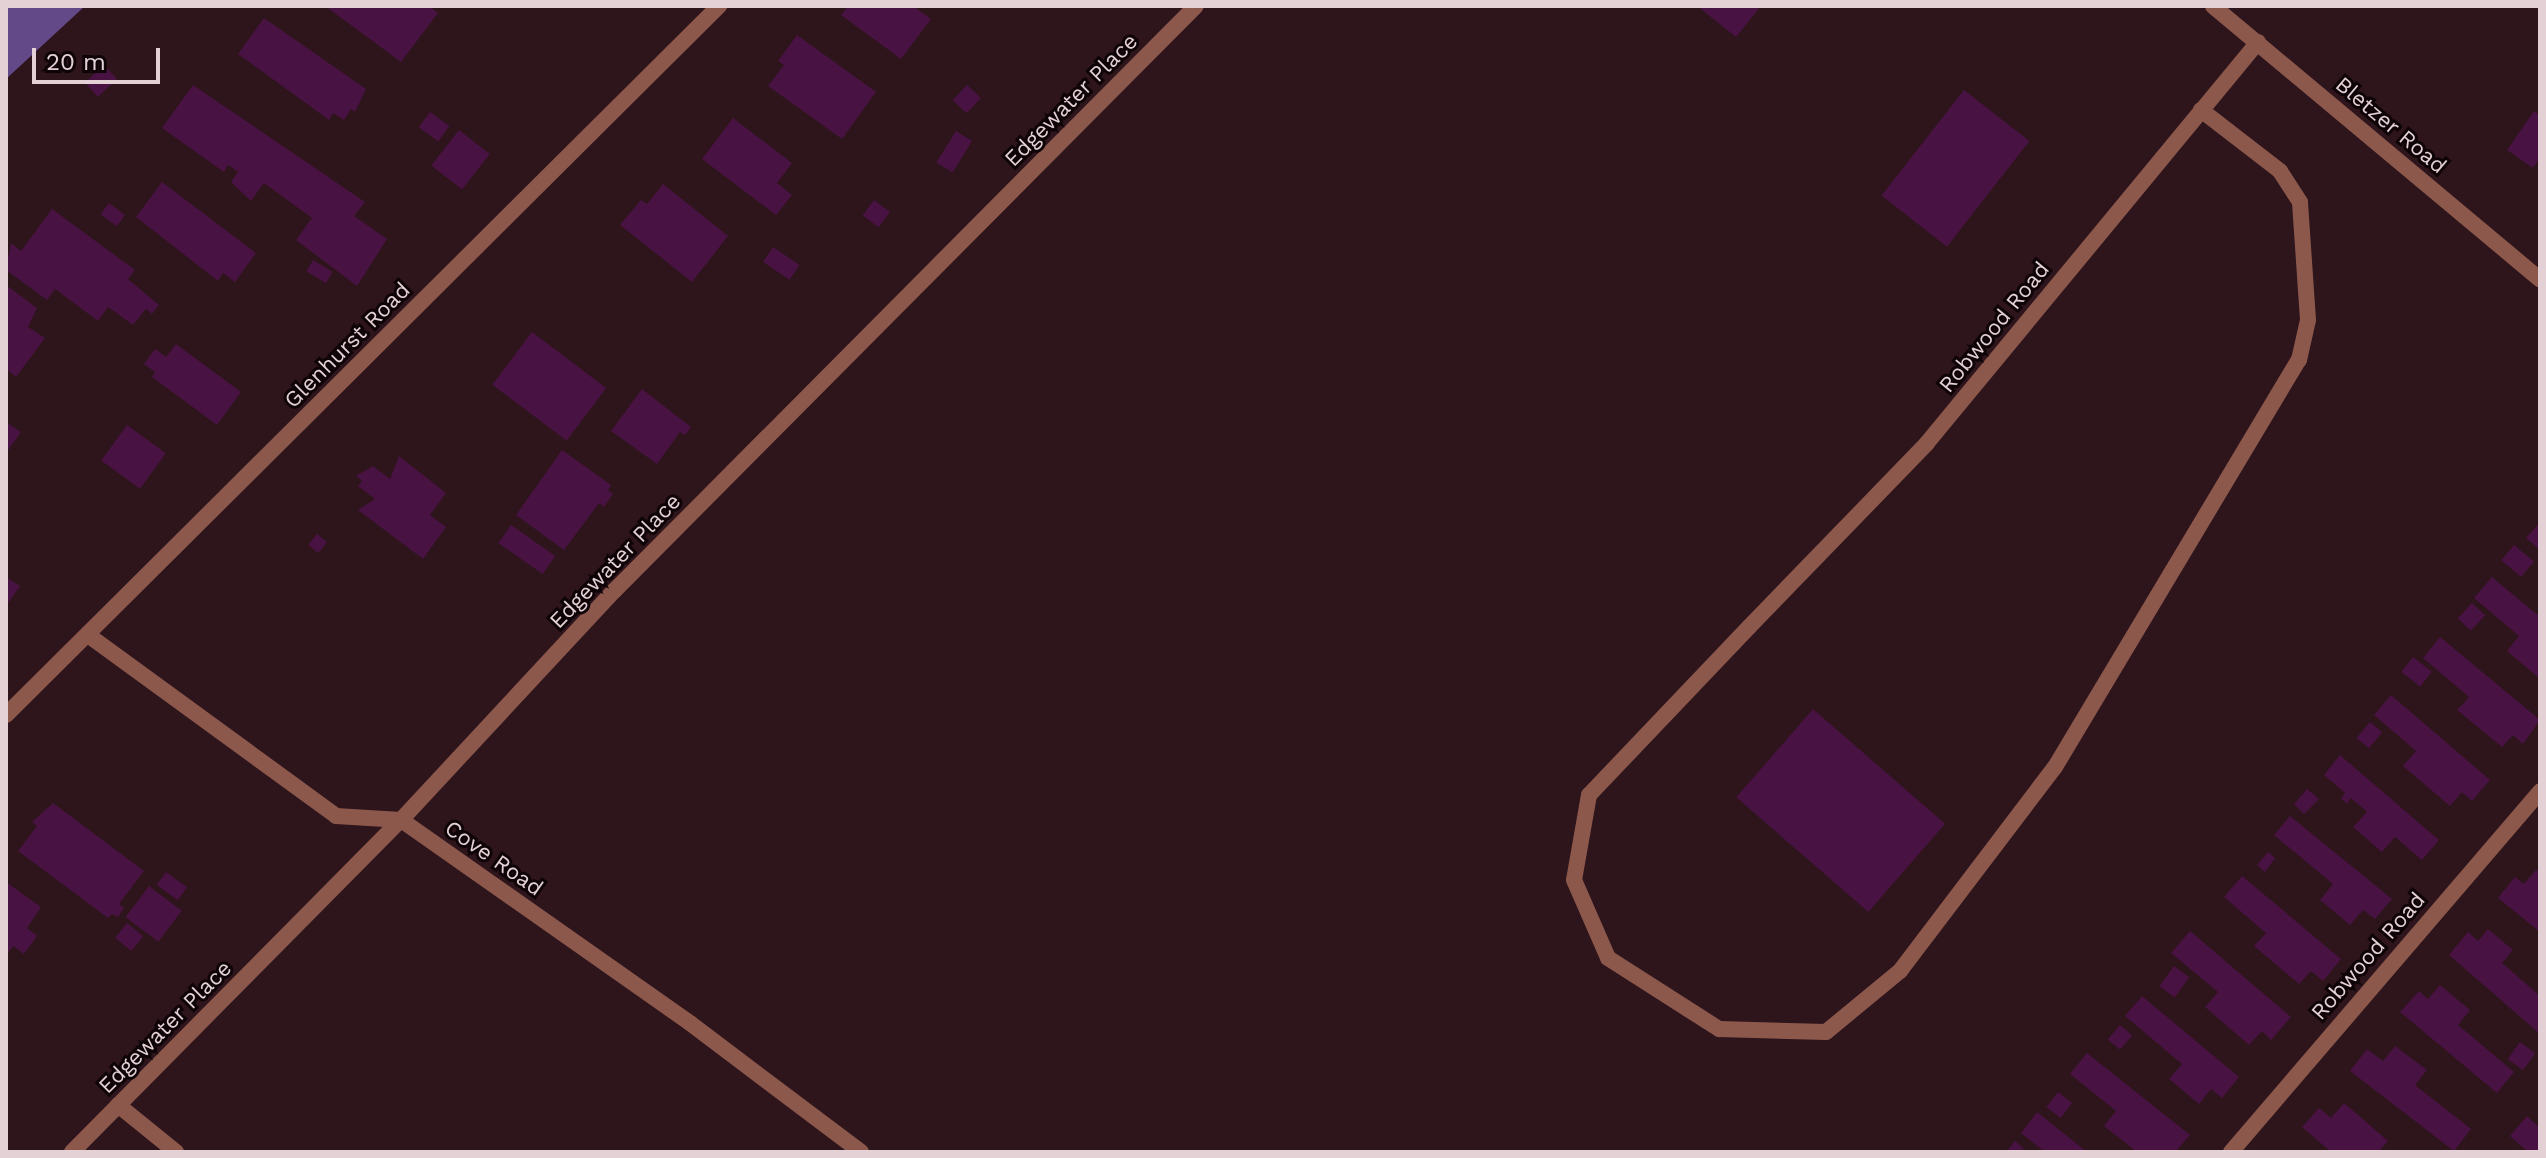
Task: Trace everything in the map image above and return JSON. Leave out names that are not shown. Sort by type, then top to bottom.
[{"type":"street","name":"Glenhurst Road","points":[[6,715],[719,6]]},
{"type":"street","name":"Edgewater Place","points":[[72,1152],[401,820],[614,591],[1196,6]]},
{"type":"street","name":"Bletzer Road","points":[[2213,6],[2540,279]]},
{"type":"street","name":"Robwood Road","points":[[2201,110],[2280,171],[2300,202],[2308,320],[2299,360],[2055,767],[1900,971],[1826,1032],[1719,1029],[1608,958],[1574,880],[1589,795],[1927,443],[2201,110],[2258,42]]},
{"type":"street","points":[[88,635],[336,816],[401,820]]},
{"type":"street","name":"Robwood Road","points":[[2231,1152],[2540,791]]},
{"type":"street","name":"Cove Road","points":[[401,820],[690,1023],[861,1152]]},
{"type":"street","points":[[118,1105],[176,1152]]},
{"type":"shaded area","points":[[6,6],[85,6],[6,79]]},
{"type":"building","points":[[325,6],[429,6],[438,13],[401,62]]},
{"type":"building","points":[[848,6],[913,6],[931,19],[901,59],[841,15]]},
{"type":"building","points":[[1697,6],[1761,6],[1736,37]]},
{"type":"building","points":[[264,18],[366,89],[355,112],[351,109],[344,120],[333,113],[329,120],[238,54]]},
{"type":"building","points":[[797,35],[876,92],[842,139],[768,86],[784,65],[778,61]]},
{"type":"building","points":[[104,65],[117,79],[98,97],[85,83]]},
{"type":"building","points":[[193,85],[365,202],[354,216],[387,239],[357,286],[296,240],[312,218],[264,183],[251,201],[231,182],[238,172],[228,165],[224,172],[162,128]]},
{"type":"building","points":[[967,85],[981,98],[967,113],[953,100]]},
{"type":"building","points":[[1964,90],[2029,141],[1947,247],[1882,196]]},
{"type":"building","points":[[2534,111],[2540,115],[2540,158],[2533,168],[2507,150]]},
{"type":"building","points":[[430,112],[449,126],[438,141],[419,127]]},
{"type":"building","points":[[733,118],[792,163],[777,183],[792,195],[776,215],[702,159]]},
{"type":"building","points":[[459,130],[490,154],[462,189],[431,165]]},
{"type":"building","points":[[956,131],[972,141],[953,172],[936,162]]},
{"type":"building","points":[[162,182],[256,253],[235,282],[223,273],[218,281],[136,217]]},
{"type":"building","points":[[663,184],[728,236],[692,282],[620,225],[641,200],[647,204]]},
{"type":"building","points":[[874,200],[890,212],[879,227],[863,215]]},
{"type":"building","points":[[109,203],[125,215],[117,226],[101,214]]},
{"type":"building","points":[[52,209],[135,270],[128,279],[159,305],[152,314],[146,309],[133,325],[108,307],[98,321],[55,289],[47,300],[6,270],[11,243],[21,251]]},
{"type":"building","points":[[773,247],[800,265],[789,280],[763,262]]},
{"type":"building","points":[[313,260],[333,272],[326,283],[306,271]]},
{"type":"building","points":[[6,285],[37,308],[28,327],[45,338],[16,377],[6,369]]},
{"type":"building","points":[[532,332],[606,388],[567,441],[492,385]]},
{"type":"building","points":[[176,344],[241,392],[217,425],[152,377],[155,372],[144,364],[155,349],[166,357]]},
{"type":"building","points":[[642,389],[691,427],[685,435],[680,432],[657,464],[611,431]]},
{"type":"building","points":[[6,422],[21,432],[6,453]]},
{"type":"building","points":[[127,425],[166,453],[140,489],[101,461]]},
{"type":"building","points":[[562,450],[611,485],[608,490],[613,494],[604,507],[599,503],[564,550],[516,515]]},
{"type":"building","points":[[399,456],[446,493],[430,515],[446,527],[423,559],[358,510],[375,499],[358,486],[362,481],[356,476],[373,466],[390,479]]},
{"type":"building","points":[[2540,522],[2540,550],[2526,538]]},
{"type":"building","points":[[511,525],[555,556],[543,574],[498,543]]},
{"type":"building","points":[[317,534],[327,542],[318,553],[308,545]]},
{"type":"building","points":[[2514,545],[2534,562],[2521,577],[2501,560]]},
{"type":"building","points":[[6,577],[20,586],[6,606]]},
{"type":"building","points":[[2492,577],[2540,617],[2540,679],[2507,651],[2519,636],[2474,598]]},
{"type":"building","points":[[2472,603],[2485,615],[2471,631],[2458,618]]},
{"type":"building","points":[[2440,637],[2540,720],[2523,744],[2513,735],[2502,747],[2457,710],[2469,697],[2423,658]]},
{"type":"building","points":[[2413,657],[2432,672],[2420,687],[2401,672]]},
{"type":"building","points":[[2391,695],[2490,780],[2472,801],[2462,792],[2450,806],[2403,766],[2416,751],[2374,715]]},
{"type":"building","points":[[1813,709],[1945,824],[1868,912],[1736,797]]},
{"type":"building","points":[[2370,722],[2382,732],[2369,748],[2357,738]]},
{"type":"building","points":[[2340,755],[2439,840],[2422,860],[2395,837],[2382,852],[2353,827],[2367,812],[2351,798],[2347,804],[2341,799],[2345,793],[2324,775]]},
{"type":"building","points":[[2307,789],[2319,799],[2304,814],[2294,804]]},
{"type":"building","points":[[53,803],[144,871],[119,904],[124,908],[118,917],[112,914],[108,918],[18,851],[37,826],[32,822]]},
{"type":"building","points":[[2290,816],[2392,899],[2375,919],[2363,910],[2350,925],[2320,900],[2333,884],[2274,835]]},
{"type":"building","points":[[2268,852],[2275,858],[2265,872],[2257,865]]},
{"type":"building","points":[[2536,870],[2540,873],[2540,932],[2498,898],[2515,877],[2524,884]]},
{"type":"building","points":[[166,872],[187,887],[178,900],[157,885]]},
{"type":"building","points":[[2242,876],[2341,959],[2323,981],[2311,971],[2299,984],[2254,946],[2266,933],[2224,897]]},
{"type":"building","points":[[6,882],[41,907],[27,928],[37,936],[24,954],[13,946],[6,956]]},
{"type":"building","points":[[149,886],[182,911],[158,942],[126,917]]},
{"type":"building","points":[[127,923],[143,936],[131,951],[115,938]]},
{"type":"building","points":[[2488,929],[2513,950],[2502,963],[2540,996],[2540,1034],[2449,955],[2468,932],[2478,941]]},
{"type":"building","points":[[2190,931],[2291,1017],[2271,1040],[2262,1031],[2249,1045],[2205,1007],[2218,992],[2171,953]]},
{"type":"building","points":[[2174,966],[2189,977],[2175,997],[2159,986]]},
{"type":"building","points":[[2440,985],[2470,1010],[2458,1025],[2514,1072],[2497,1093],[2400,1012],[2419,991],[2428,999]]},
{"type":"building","points":[[2142,996],[2239,1077],[2222,1098],[2211,1089],[2199,1104],[2169,1079],[2182,1064],[2125,1016]]},
{"type":"building","points":[[2120,1025],[2132,1035],[2120,1050],[2108,1040]]},
{"type":"building","points":[[2520,1042],[2535,1053],[2523,1070],[2508,1059]]},
{"type":"building","points":[[2395,1046],[2427,1070],[2415,1085],[2471,1129],[2454,1151],[2350,1071],[2367,1049],[2383,1061]]},
{"type":"building","points":[[2087,1053],[2190,1135],[2175,1152],[2137,1152],[2104,1126],[2116,1111],[2070,1074]]},
{"type":"building","points":[[2058,1092],[2072,1103],[2060,1118],[2046,1107]]},
{"type":"building","points":[[2344,1103],[2388,1141],[2378,1152],[2331,1152],[2302,1127],[2319,1108],[2331,1118]]},
{"type":"building","points":[[2037,1112],[2087,1152],[2045,1152],[2021,1133]]},
{"type":"building","points":[[2527,1116],[2540,1128],[2540,1152],[2528,1152],[2510,1136]]},
{"type":"building","points":[[2015,1141],[2024,1149],[2006,1152]]}]
